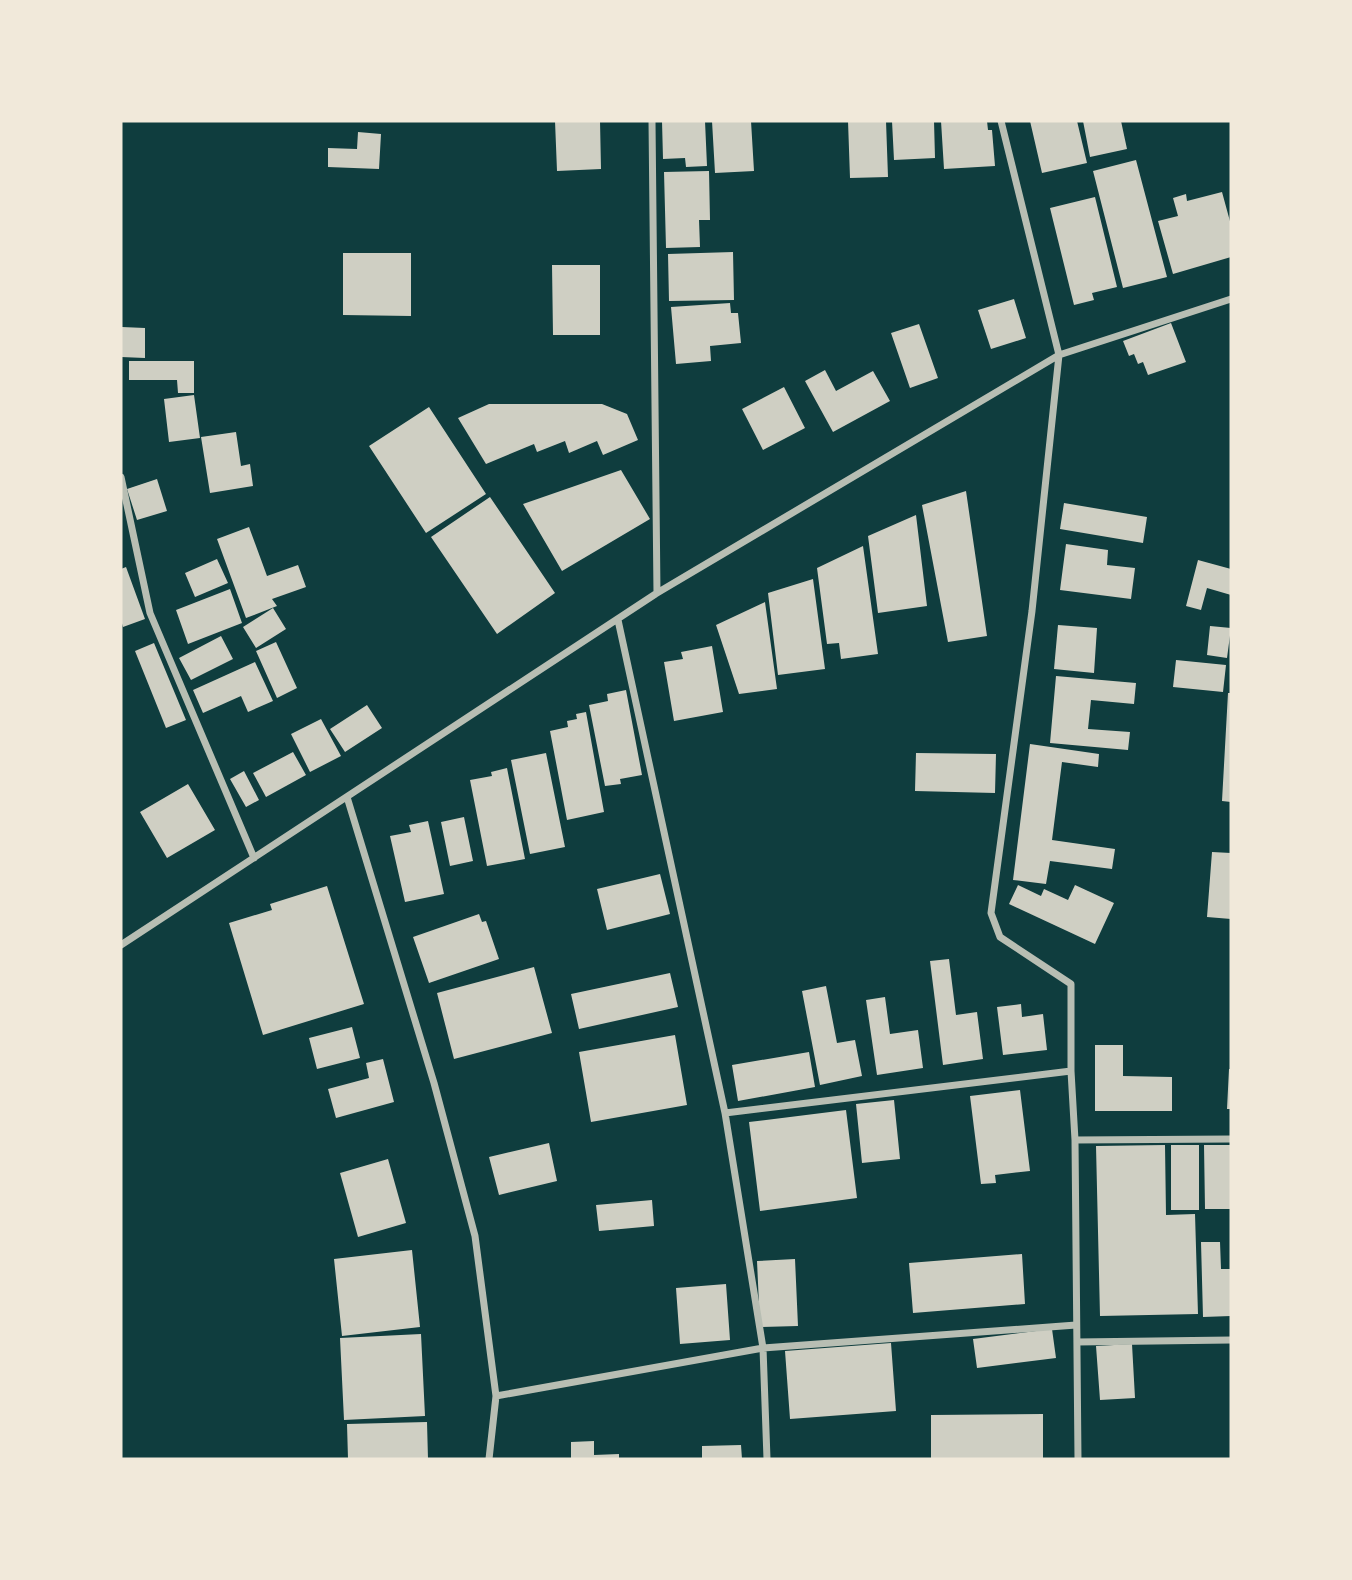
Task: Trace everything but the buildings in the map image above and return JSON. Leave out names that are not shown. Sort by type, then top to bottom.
[{"type":"street","points":[[653,121],[657,593]]},
{"type":"street","points":[[1001,121],[1059,355],[1032,611],[991,913],[1000,937],[1071,984],[1078,1459]]},
{"type":"street","points":[[121,945],[657,593],[1059,355],[1231,299]]},
{"type":"street","points":[[121,477],[150,613],[254,858]]},
{"type":"street","points":[[618,620],[725,1113],[763,1348],[767,1459]]},
{"type":"street","points":[[347,797],[434,1083],[475,1236],[496,1396],[489,1459]]},
{"type":"street","points":[[725,1113],[1072,1072]]},
{"type":"street","points":[[1075,1140],[1231,1139]]},
{"type":"street","points":[[496,1396],[763,1348],[1076,1325]]},
{"type":"street","points":[[1077,1342],[1231,1340]]}]
